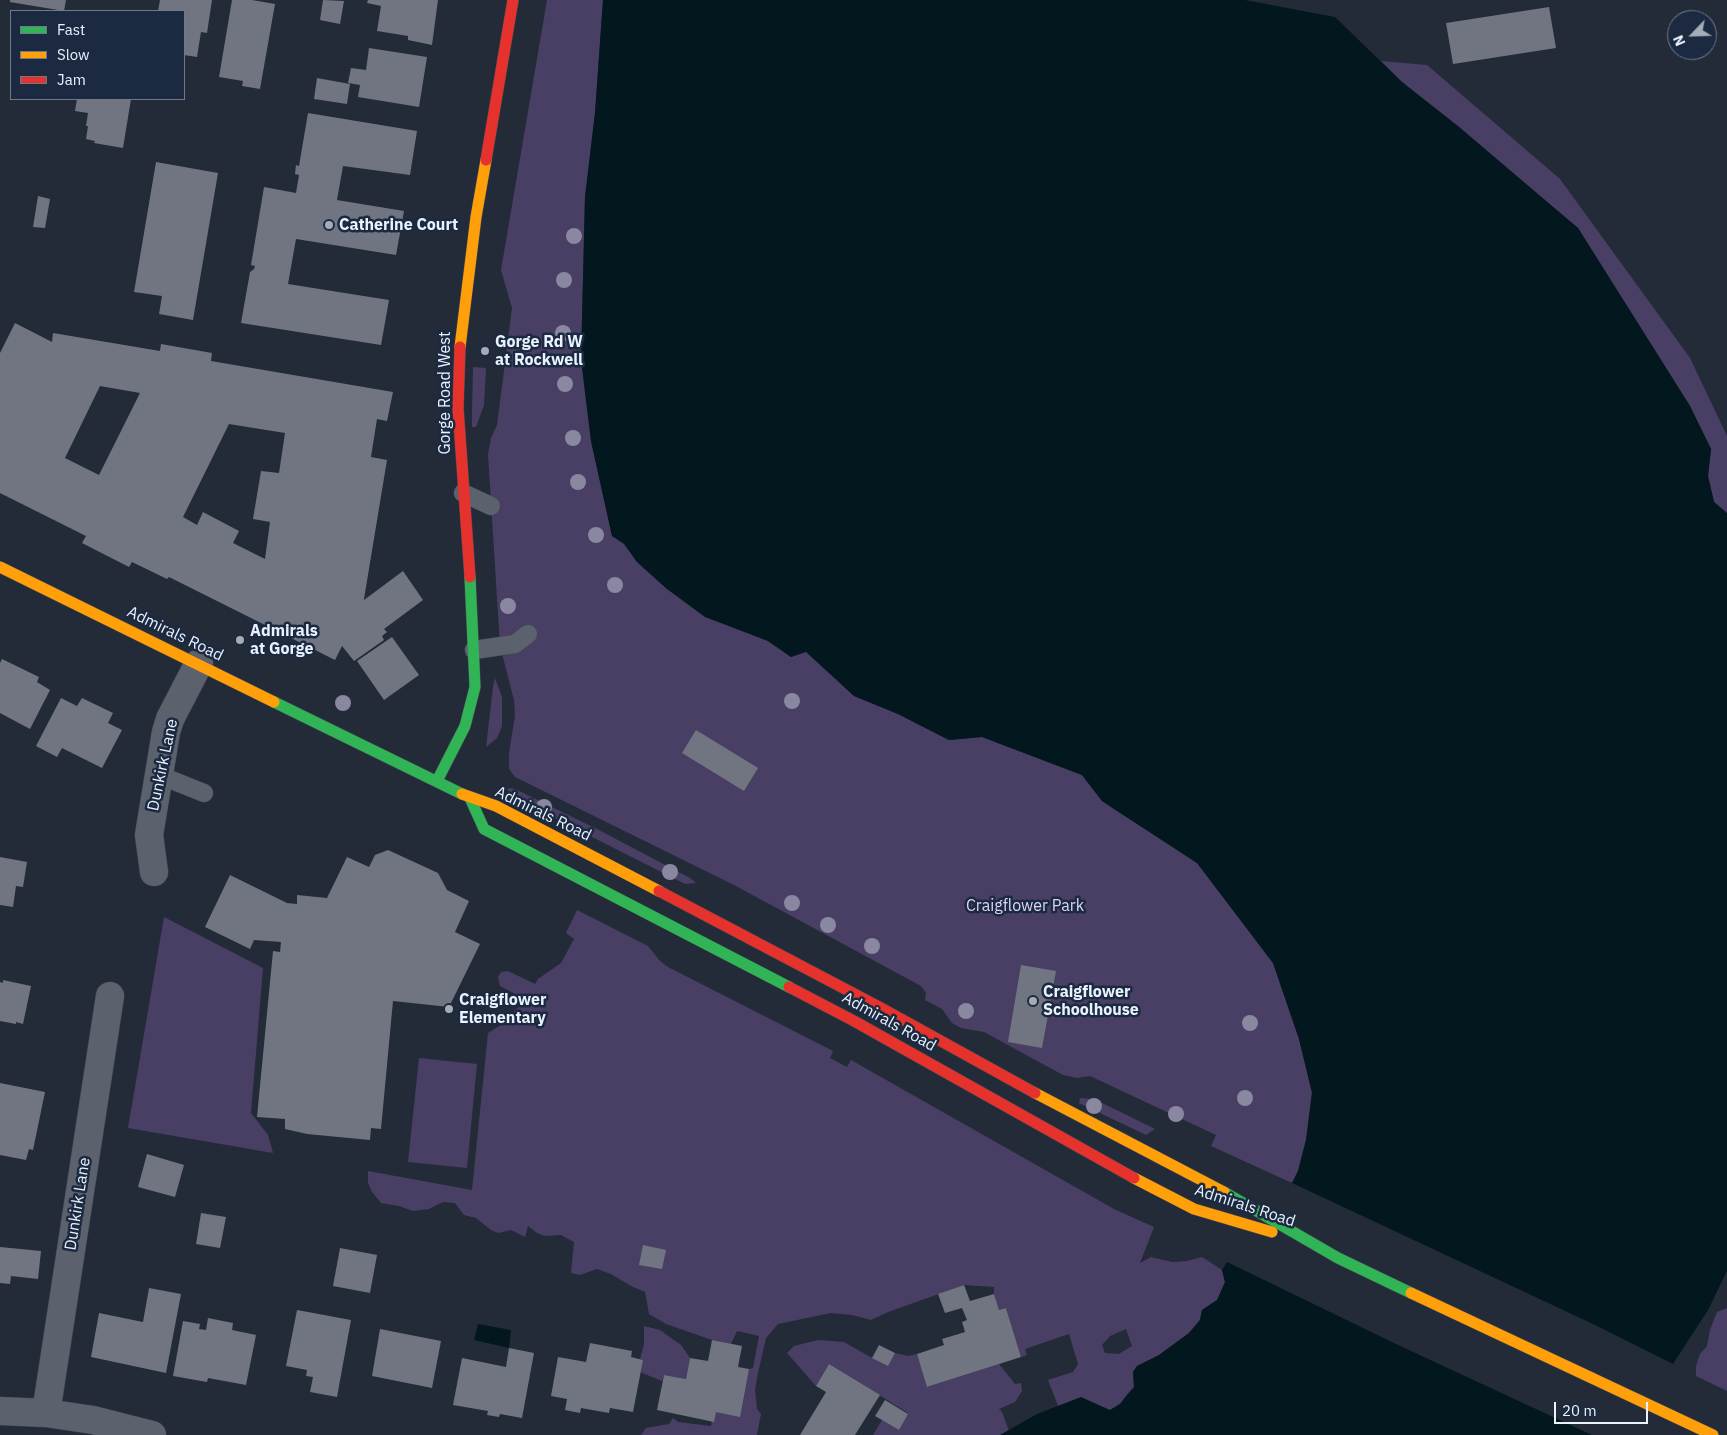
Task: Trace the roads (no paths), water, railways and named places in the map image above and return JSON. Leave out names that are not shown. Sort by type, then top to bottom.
[{"type":"main road","name":"Gorge Road West","points":[[437,781],[465,726],[475,687],[467,524],[463,494],[458,408],[459,359],[462,315],[476,217],[513,0]]},
{"type":"main road","name":"Admirals Road","points":[[0,567],[199,663],[470,798],[496,806],[883,1009],[1011,1081],[1206,1181],[1338,1258],[1713,1435]]},
{"type":"main road","name":"Admirals Road","points":[[470,798],[484,829],[854,1021],[1127,1175],[1194,1209],[1314,1245]]},
{"type":"street","name":"Dunkirk Lane","points":[[154,872],[149,835],[170,719],[199,663]]},
{"type":"street","name":"Dunkirk Lane","points":[[46,1413],[110,996]]},
{"type":"street","points":[[0,1411],[46,1413],[92,1420],[152,1435]]},
{"type":"lane","points":[[463,494],[491,506]]},
{"type":"lane","points":[[474,650],[515,644],[528,634]]},
{"type":"lane","points":[[159,775],[204,793]]},
{"type":"water","points":[[603,0],[1245,0],[1335,17],[1402,82],[1458,126],[1578,228],[1690,406],[1711,449],[1708,476],[1714,502],[1727,513],[1727,1271],[1708,1310],[1673,1364],[1657,1435],[1000,1435],[1037,1414],[1081,1397],[1110,1410],[1120,1404],[1134,1387],[1133,1372],[1137,1366],[1159,1355],[1189,1333],[1200,1320],[1202,1310],[1217,1300],[1225,1282],[1222,1270],[1227,1262],[1281,1205],[1298,1171],[1306,1140],[1312,1093],[1299,1039],[1273,963],[1197,863],[1102,801],[1082,775],[982,737],[949,740],[898,714],[854,696],[806,652],[791,657],[768,641],[705,617],[667,589],[637,562],[624,544],[612,536],[591,441],[581,359],[585,197],[595,113]]},
{"type":"water","points":[[478,1324],[511,1330],[509,1348],[474,1340]]},
{"type":"place","name":"Catherine Court","points":[[329,225]]},
{"type":"place","name":"Gorge Rd W at Rockwell","points":[[485,351]]},
{"type":"place","name":"Admirals at Gorge","points":[[240,640]]},
{"type":"place","name":"Craigflower Schoolhouse","points":[[1033,1001]]},
{"type":"place","name":"Craigflower Elementary","points":[[449,1009]]},
{"type":"park label","name":"Craigflower Park","points":[[1025,906]]}]
